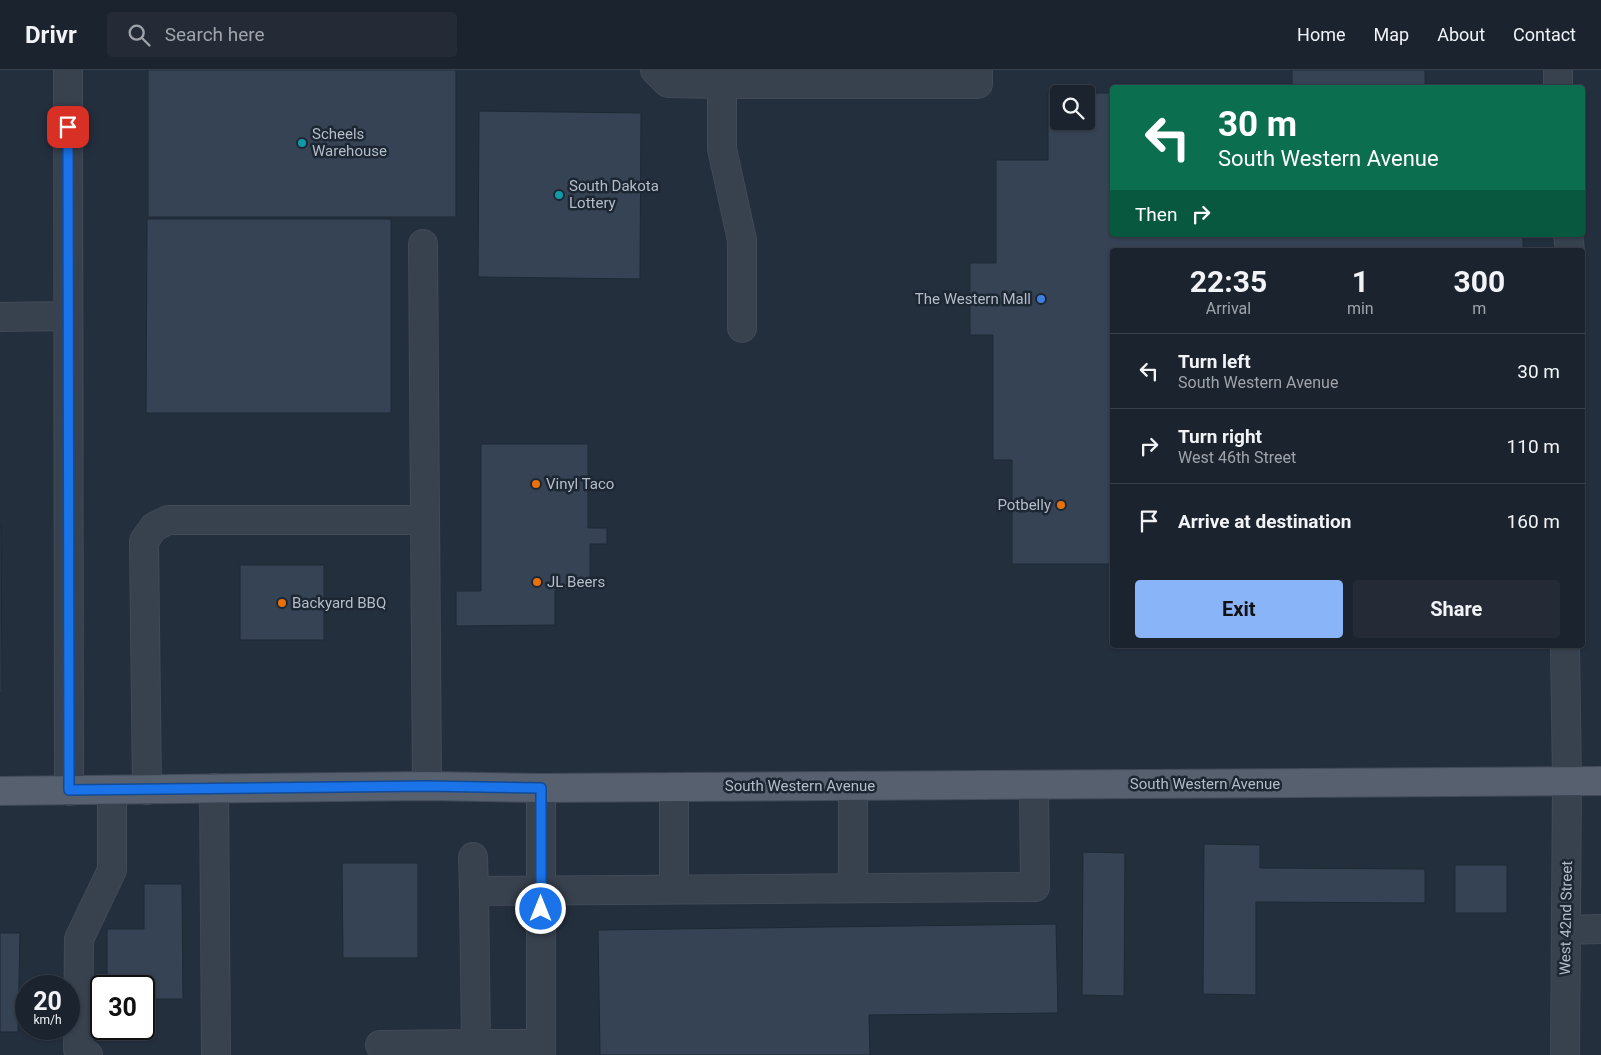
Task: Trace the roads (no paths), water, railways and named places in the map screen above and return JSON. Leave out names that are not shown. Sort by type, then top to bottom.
[{"type":"main road","name":"South Western Avenue","points":[[0,791],[426,786],[541,788],[1601,781]]},
{"type":"street","points":[[68,70],[69,790]]},
{"type":"street","points":[[655,70],[668,84],[978,84],[978,70]]},
{"type":"street","points":[[1558,70],[1558,85]]},
{"type":"street","points":[[722,84],[722,149],[742,240],[742,328]]},
{"type":"street","points":[[423,244],[426,786]]},
{"type":"street","points":[[0,317],[68,316]]},
{"type":"street","points":[[147,790],[144,541],[154,527],[168,520],[425,520]]},
{"type":"street","name":"West 42nd Street","points":[[1564,1055],[1567,781],[1565,648]]},
{"type":"street","points":[[474,890],[1035,887],[1034,785]]},
{"type":"street","points":[[853,786],[853,888]]},
{"type":"street","points":[[674,787],[674,889]]},
{"type":"street","points":[[214,788],[216,1055]]},
{"type":"street","points":[[380,1045],[476,1044],[541,1049],[541,788]]},
{"type":"street","points":[[88,1055],[78,1049],[79,939],[112,870],[112,790]]},
{"type":"street","points":[[474,857],[476,1044]]},
{"type":"street","points":[[1566,930],[1601,929]]},
{"type":"place","name":"Scheels Warehouse","points":[[302,143]]},
{"type":"place","name":"South Dakota Lottery","points":[[559,195]]},
{"type":"place","name":"The Western Mall","points":[[1041,299]]},
{"type":"place","name":"Vinyl Taco","points":[[536,484]]},
{"type":"place","name":"Potbelly","points":[[1061,505]]},
{"type":"place","name":"JL Beers","points":[[537,582]]},
{"type":"place","name":"Backyard BBQ","points":[[282,603]]}]
